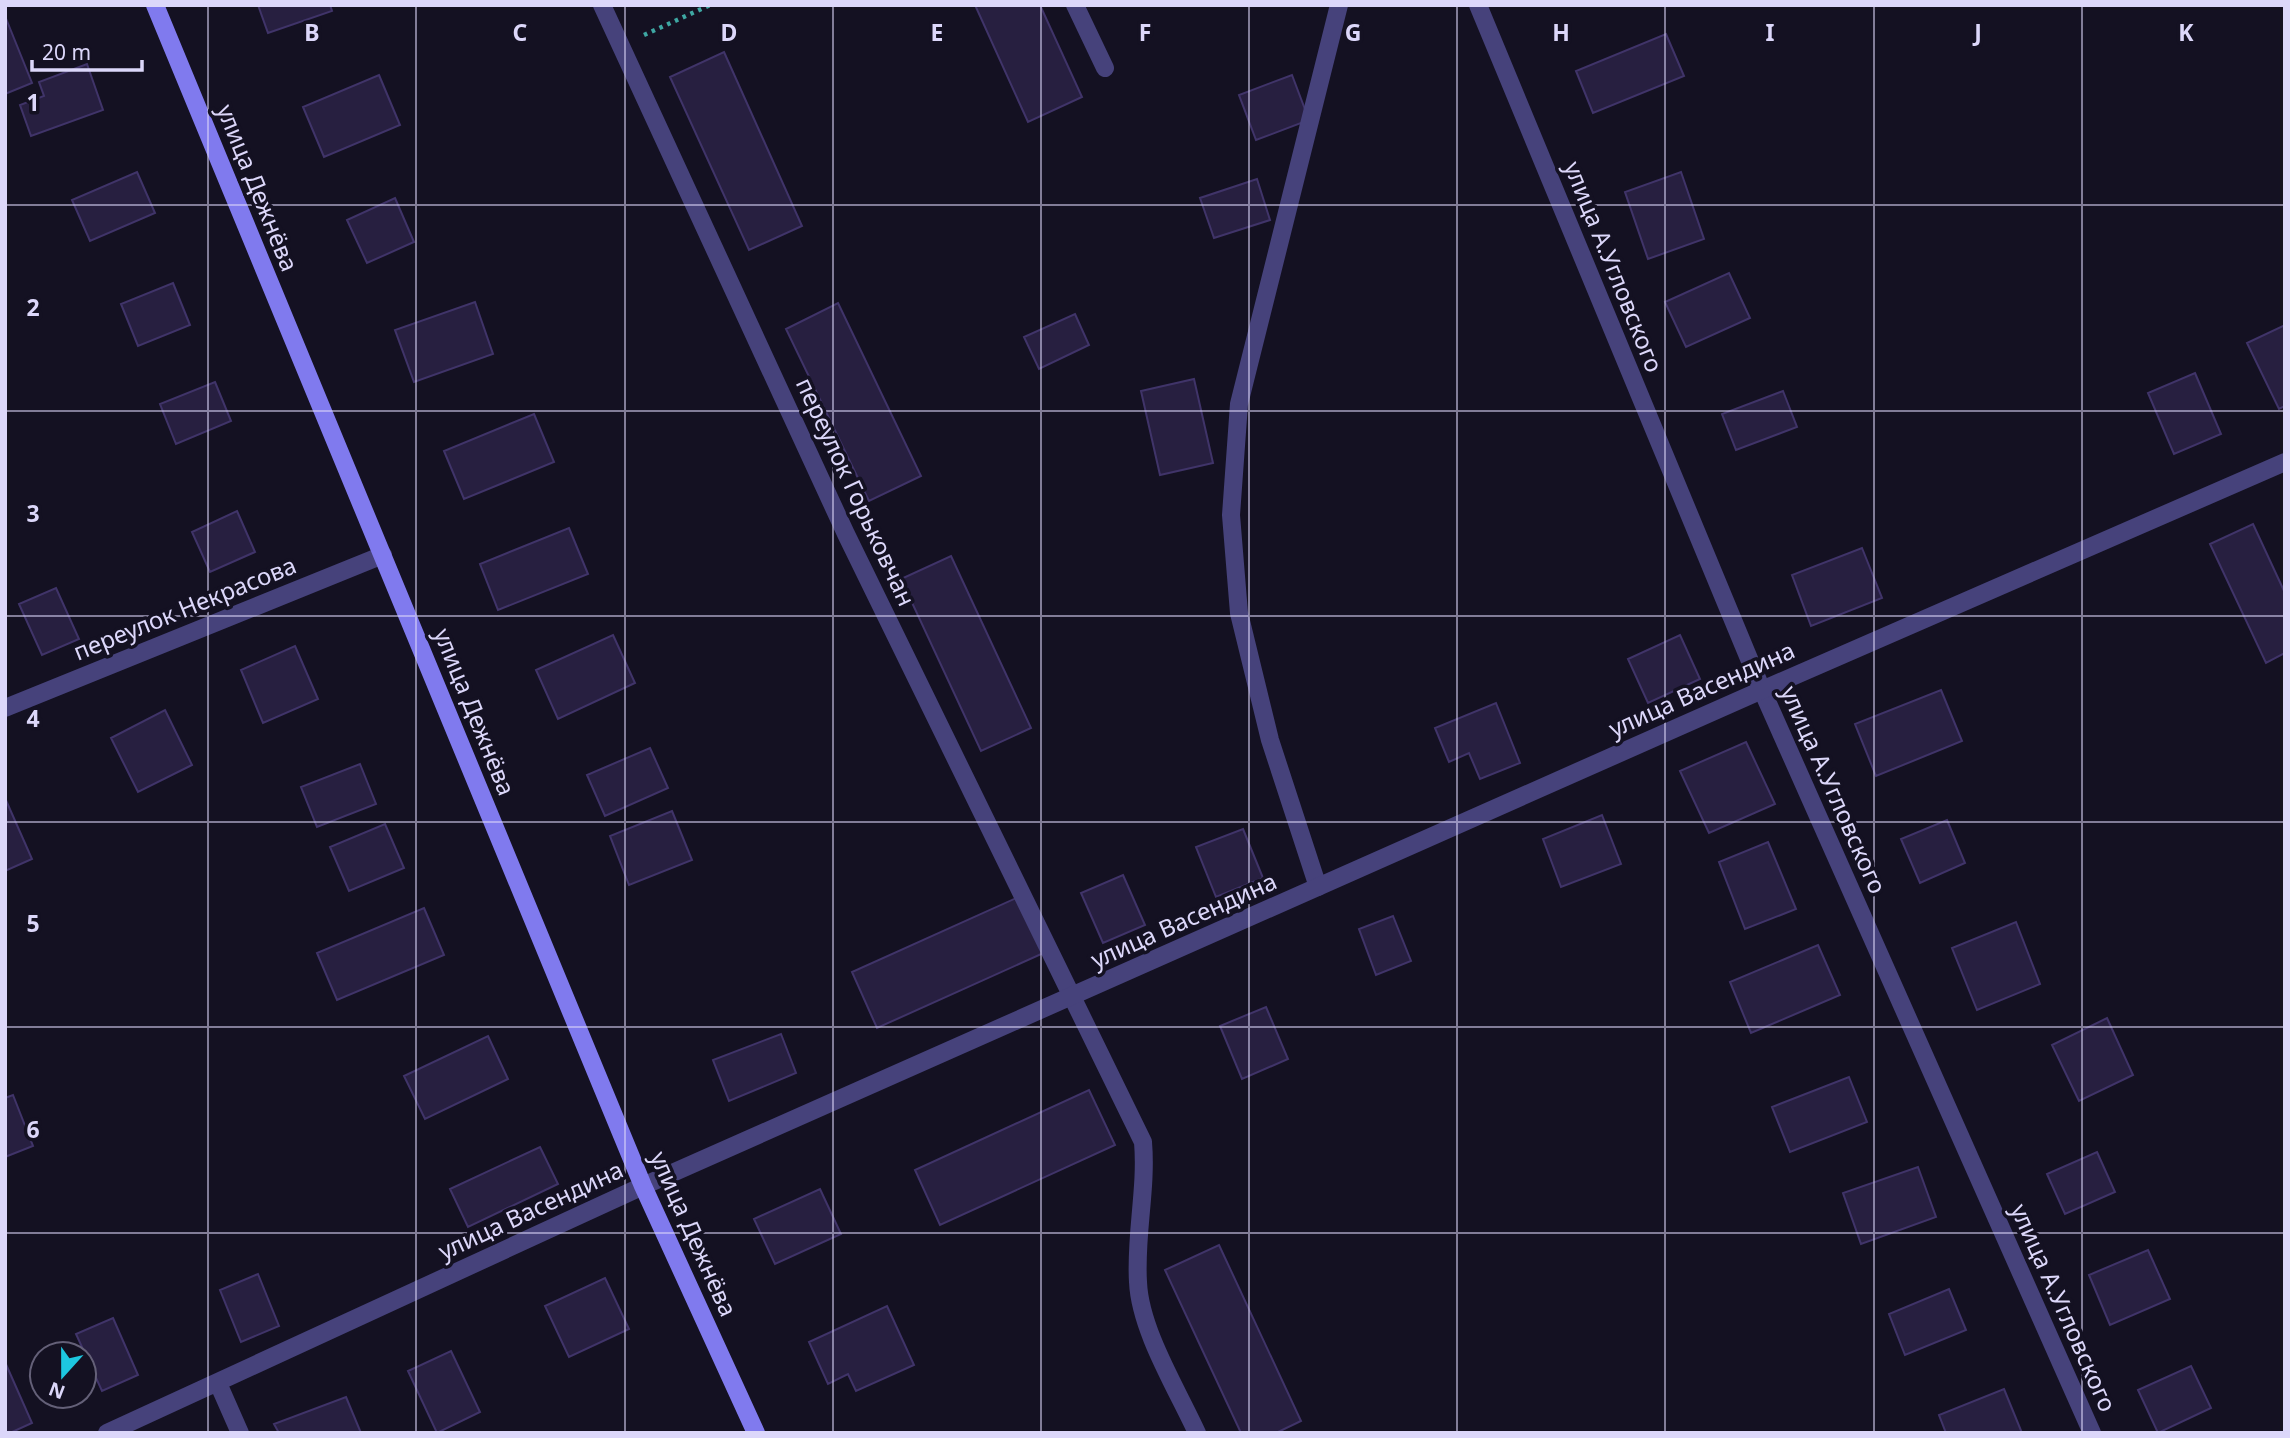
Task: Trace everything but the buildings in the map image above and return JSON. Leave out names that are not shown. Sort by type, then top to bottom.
[{"type":"main road","name":"улица Дежнёва","points":[[155,5],[643,1186],[757,1433]]},
{"type":"street","name":"переулок Горьковчан","points":[[601,5],[846,534],[1143,1142],[1145,1168],[1138,1282],[1142,1313],[1197,1433]]},
{"type":"street","points":[[1075,5],[1105,68]]},
{"type":"street","points":[[1318,887],[1270,740],[1239,613],[1231,515],[1239,404],[1339,5]]},
{"type":"street","name":"улица А.Угловского","points":[[1478,5],[1762,690],[2092,1433]]},
{"type":"street","name":"улица Васендина","points":[[107,1433],[643,1186],[1762,690],[2285,462]]},
{"type":"street","name":"переулок Некрасова","points":[[5,709],[383,555]]},
{"type":"street","points":[[218,1384],[240,1433]]},
{"type":"path","points":[[620,46],[710,5]]}]
